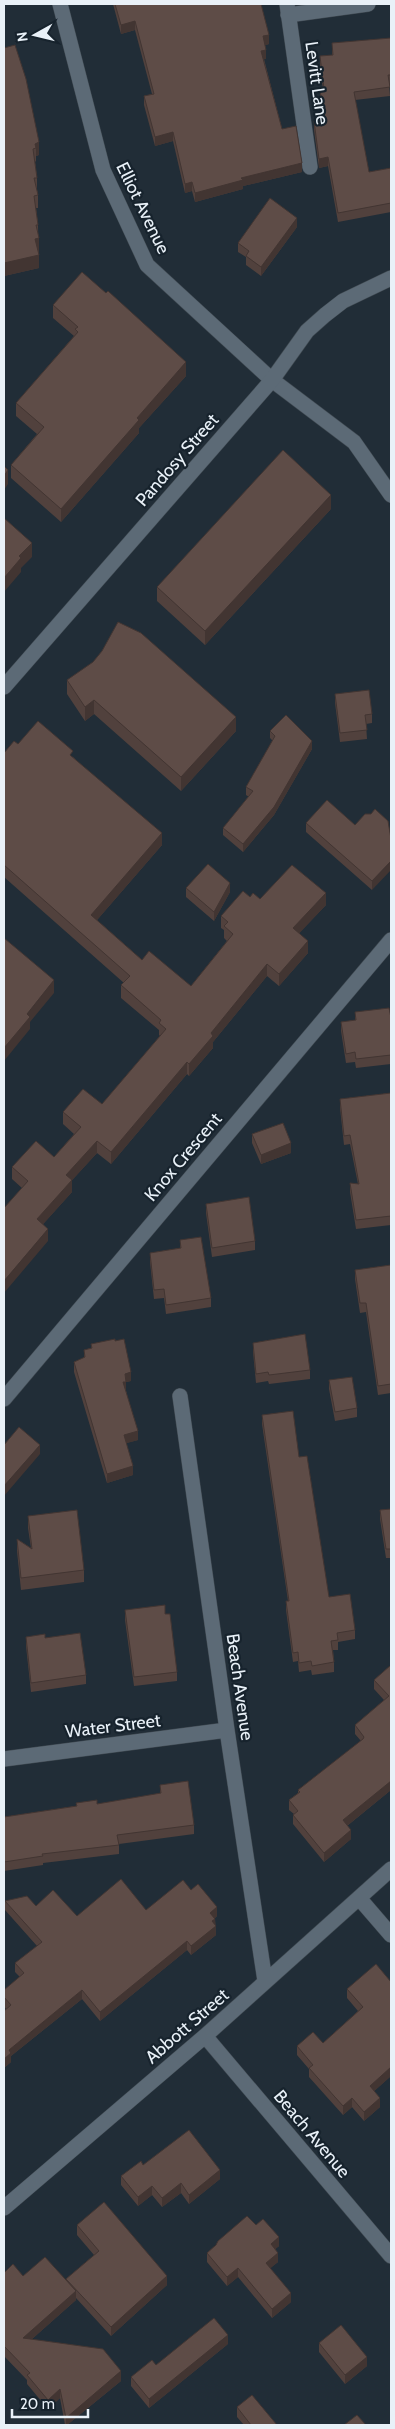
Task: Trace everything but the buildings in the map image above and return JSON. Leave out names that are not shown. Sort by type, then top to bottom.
[{"type":"street","name":"Elliot Avenue","points":[[60,4],[102,170],[147,265],[272,380],[354,442],[391,495]]},
{"type":"street","points":[[287,9],[368,4]]},
{"type":"street","name":"Levitt Lane","points":[[287,9],[310,167]]},
{"type":"street","name":"Pandosy Street","points":[[4,686],[272,380],[307,331],[343,301],[391,278]]},
{"type":"street","name":"Knox Crescent","points":[[4,1399],[391,940]]},
{"type":"street","name":"Beach Avenue","points":[[180,1396],[226,1730],[265,1982]]},
{"type":"street","name":"Water Street","points":[[4,1759],[226,1730]]},
{"type":"street","name":"Abbott Street","points":[[4,2208],[205,2036],[391,1869]]},
{"type":"street","points":[[359,1898],[391,1935]]},
{"type":"street","name":"Beach Avenue","points":[[205,2036],[391,2256]]}]
